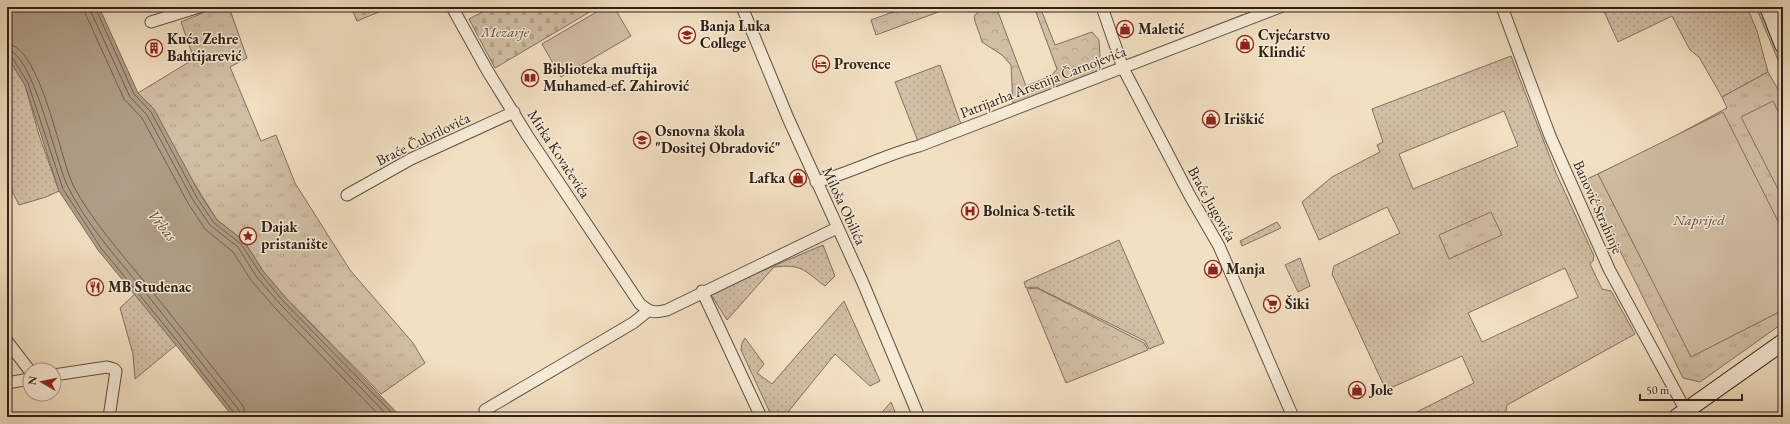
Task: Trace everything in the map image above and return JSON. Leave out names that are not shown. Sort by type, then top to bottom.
[{"type":"main road","points":[[1768,7],[1783,45]]},
{"type":"main road","points":[[1682,414],[1783,342]]},
{"type":"street","points":[[151,22],[199,7]]},
{"type":"street","name":"Mirka Kovačevića","points":[[452,7],[514,112],[636,298],[648,311]]},
{"type":"street","name":"Miloša Obilića","points":[[742,7],[788,118],[863,283],[919,417]]},
{"type":"street","name":"Braće Jugovića","points":[[1102,7],[1123,68],[1190,196],[1219,246],[1293,417]]},
{"type":"street","name":"Patrijarha Arsenija Čarnojevića","points":[[816,182],[899,151],[919,146],[1280,7]]},
{"type":"street","name":"Banović Strahinje","points":[[1502,7],[1542,116],[1609,269],[1682,414]]},
{"type":"street","name":"Braće Čubrilovića","points":[[347,195],[411,159],[514,112]]},
{"type":"street","points":[[485,410],[626,327],[648,311],[657,312],[667,310],[702,291],[837,228]]},
{"type":"street","points":[[702,291],[761,417]]},
{"type":"street","points":[[7,340],[23,362]]},
{"type":"street","points":[[62,374],[107,367],[116,371],[109,417]]},
{"type":"street","points":[[7,383],[22,380]]},
{"type":"green space","points":[[217,7],[229,7],[247,58],[230,67],[261,141],[276,135],[295,183],[350,270],[413,343],[425,363],[381,394],[286,298],[263,271],[244,241],[217,220],[138,93],[194,59],[181,22]]},
{"type":"green space","points":[[351,7],[391,7],[357,21]]},
{"type":"green space","name":"Mezarje","points":[[492,7],[598,7],[495,68],[469,19]]},
{"type":"green space","points":[[605,7],[614,7],[631,36],[561,77],[542,44]]},
{"type":"green space","points":[[906,7],[952,7],[876,35],[871,20]]},
{"type":"green space","points":[[988,7],[1002,7],[998,12],[1026,86],[1051,76],[1057,69],[1034,7],[1040,7],[1055,45],[1092,32],[1099,40],[1101,71],[1013,104],[1011,65],[1002,55],[982,42],[974,16],[980,10]]},
{"type":"green space","points":[[1602,7],[1747,7],[1757,31],[1768,72],[1722,97],[1699,57],[1690,50],[1672,16],[1618,42]]},
{"type":"green space","points":[[1756,7],[1761,7],[1783,62],[1783,72]]},
{"type":"green space","points":[[7,56],[25,85],[39,135],[59,191],[46,197],[19,205],[7,181]]},
{"type":"green space","points":[[1511,56],[1556,173],[1594,256],[1593,261],[1590,264],[1602,289],[1611,291],[1635,334],[1507,405],[1505,417],[1407,417],[1474,383],[1462,356],[1386,390],[1332,274],[1334,266],[1400,233],[1387,207],[1319,240],[1302,202],[1332,177],[1380,152],[1377,145],[1383,142],[1372,109]],"holes":[[[1504,111],[1518,146],[1413,189],[1399,154]],[[1565,268],[1578,297],[1482,342],[1468,313]]]},
{"type":"green space","points":[[940,65],[962,127],[919,144],[895,82]]},
{"type":"green space","name":"Naprijed","points":[[1768,72],[1783,98],[1783,323],[1700,382],[1683,378],[1585,180],[1649,150],[1727,108],[1722,97]]},
{"type":"green space","points":[[1773,101],[1783,121],[1783,199],[1741,117]]},
{"type":"green space","name":"Naprijed","points":[[1723,112],[1783,231],[1783,310],[1691,357],[1598,174]]},
{"type":"green space","points":[[1491,212],[1502,235],[1449,259],[1439,235]]},
{"type":"green space","points":[[1277,222],[1281,228],[1242,246],[1240,241]]},
{"type":"green space","points":[[1119,240],[1164,343],[1149,349],[1145,341],[1036,287],[1026,288],[1024,282]]},
{"type":"green space","points":[[823,245],[835,276],[825,286],[807,272],[797,267],[774,267],[727,320],[710,293]]},
{"type":"green space","points":[[1300,258],[1310,286],[1298,292],[1285,265]]},
{"type":"green space","points":[[1037,288],[1144,343],[1148,350],[1066,383],[1027,289]]},
{"type":"green space","points":[[136,293],[176,345],[135,379],[133,354],[120,308]]},
{"type":"green space","points":[[844,301],[880,381],[870,386],[835,354],[784,417],[772,417],[741,350],[742,343],[745,338],[764,364],[757,373],[772,384]]},
{"type":"green space","points":[[891,402],[897,417],[878,417]]},
{"type":"water","name":"Vrbas","points":[[7,7],[99,7],[138,93],[154,109],[201,196],[217,220],[244,241],[263,271],[286,298],[401,417],[233,417],[98,250],[59,191],[25,85],[7,56]]},
{"type":"place","name":"Maletić","points":[[1125,29]]},
{"type":"place","name":"Banja Luka College","points":[[687,35]]},
{"type":"place","name":"Cvjećarstvo Klindić","points":[[1245,44]]},
{"type":"place","name":"Kuća Zehre Bahtijarević","points":[[154,48]]},
{"type":"place","name":"Provence","points":[[821,64]]},
{"type":"place","name":"Biblioteka muftija Muhamed-ef. Zahirović","points":[[530,78]]},
{"type":"place","name":"Iriškić","points":[[1211,119]]},
{"type":"place","name":"Osnovna škola \"Dositej Obradović\"","points":[[642,140]]},
{"type":"place","name":"Lafka","points":[[798,178]]},
{"type":"place","name":"Bolnica S-tetik","points":[[970,211]]},
{"type":"place","name":"Dajak pristanište","points":[[248,236]]},
{"type":"place","name":"Manja","points":[[1213,269]]},
{"type":"place","name":"MB Studenac","points":[[95,287]]},
{"type":"place","name":"Šiki","points":[[1272,304]]},
{"type":"place","name":"Jole","points":[[1357,390]]}]
